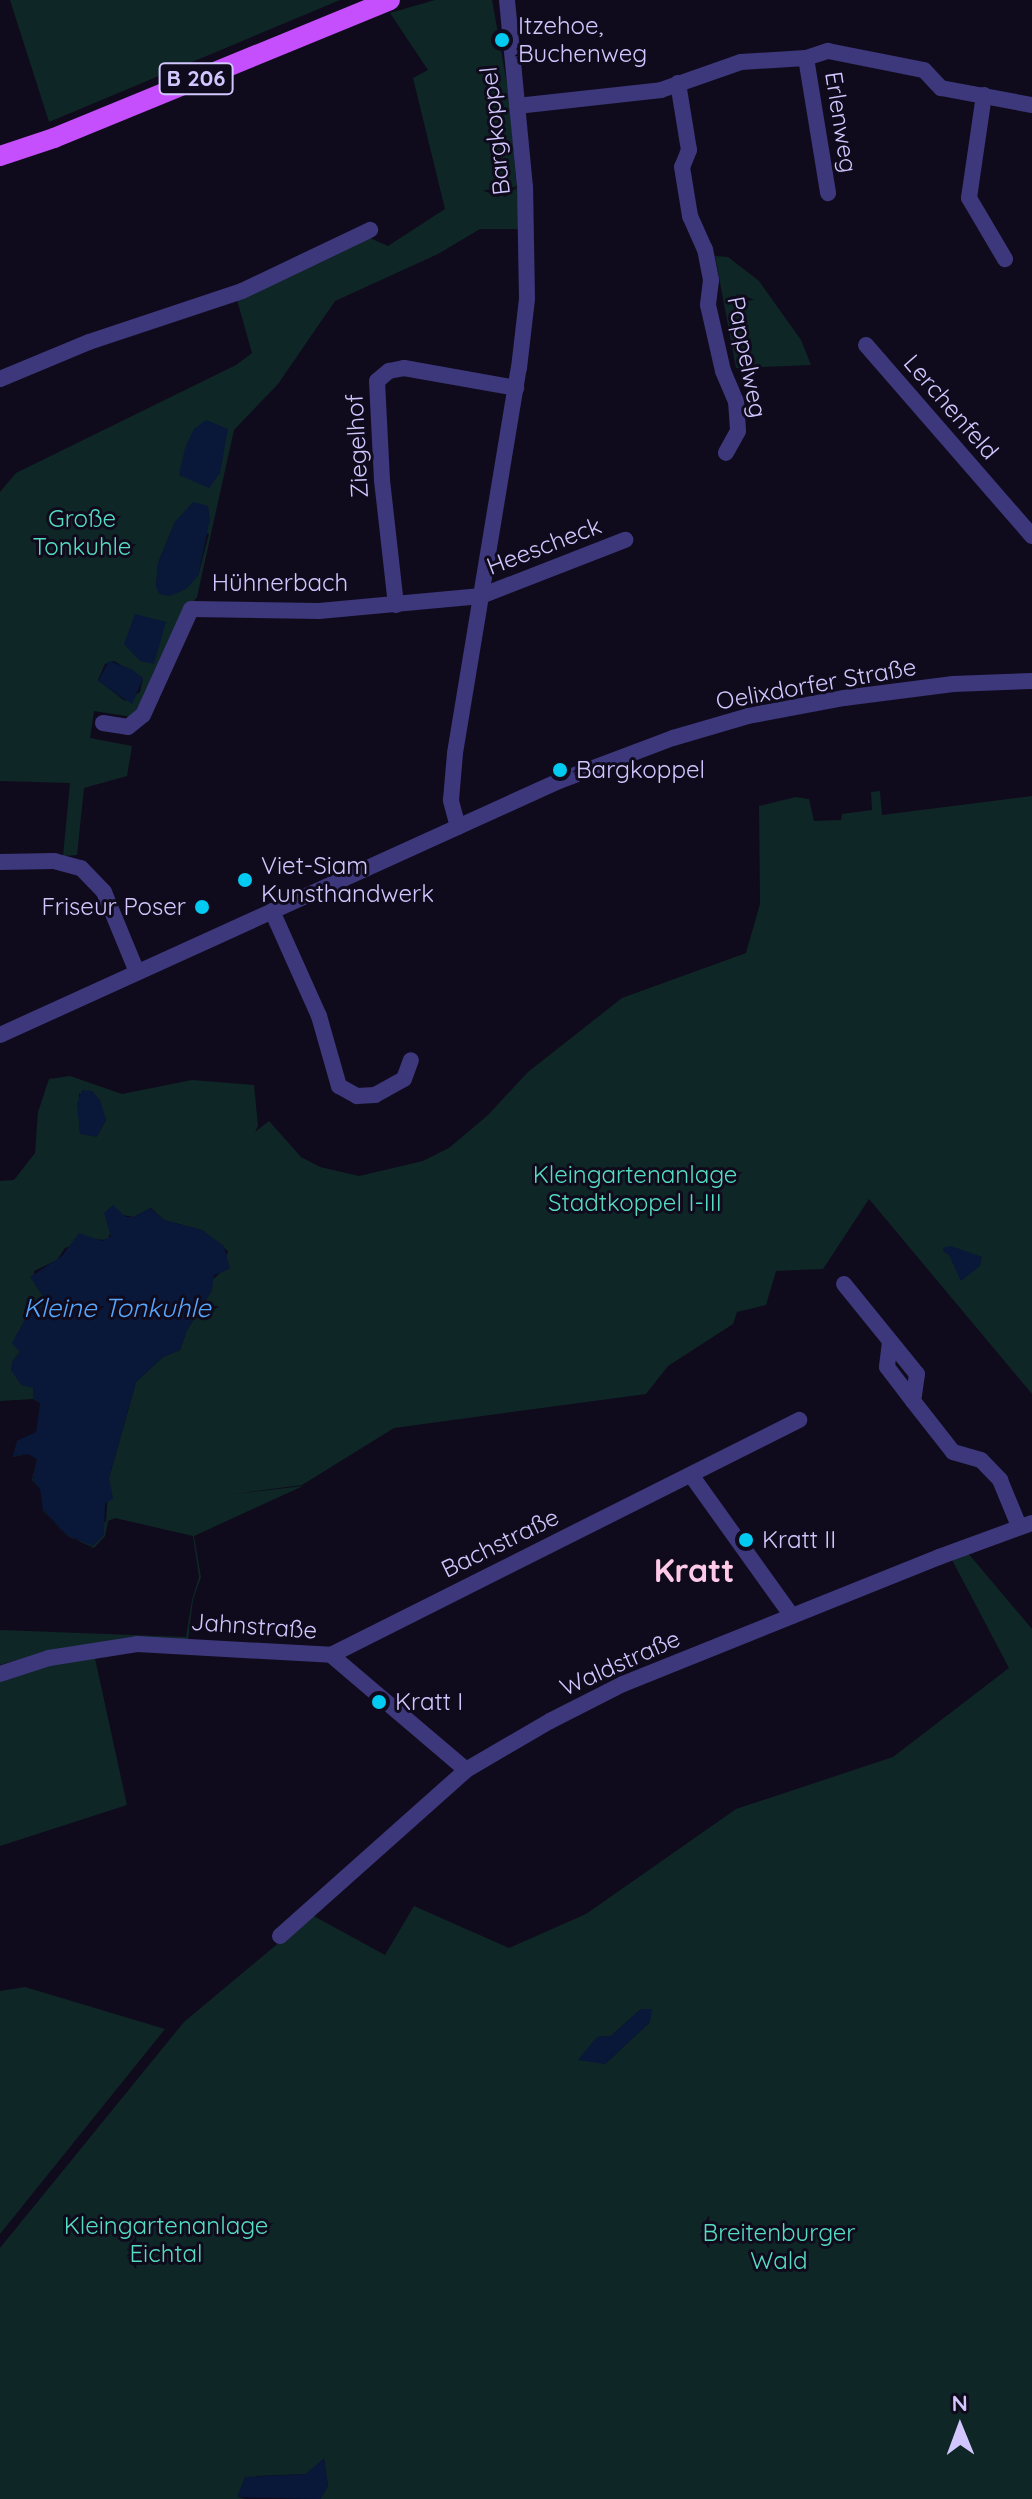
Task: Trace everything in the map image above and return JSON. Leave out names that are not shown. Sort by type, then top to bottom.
[{"type":"main road","name":"B 206","points":[[0,156],[54,138],[390,0]]},
{"type":"street","name":"Bargkoppel","points":[[458,827],[451,800],[455,753],[525,327],[528,256],[507,0]]},
{"type":"street","points":[[517,106],[661,90],[741,62],[806,58],[828,51],[924,70],[941,88],[1032,105]]},
{"type":"street","name":"Erlenweg","points":[[806,58],[828,193]]},
{"type":"street","name":"Pappelweg","points":[[678,83],[689,150],[682,167],[690,216],[705,249],[711,280],[708,305],[723,371],[737,412],[738,431],[726,453]]},
{"type":"street","points":[[984,95],[969,198],[1005,259]]},
{"type":"street","points":[[0,379],[69,349],[242,291],[370,230]]},
{"type":"street","name":"Lerchenfeld","points":[[866,345],[1032,536]]},
{"type":"street","name":"Ziegelhof","points":[[396,605],[382,480],[377,381],[389,371],[404,368],[516,388]]},
{"type":"street","name":"Heescheck","points":[[481,596],[625,540]]},
{"type":"street","name":"Hühnerbach","points":[[103,723],[128,727],[143,715],[191,609],[319,611],[481,596]]},
{"type":"street","name":"Oelixdorfer Straße","points":[[0,1035],[614,758],[748,716],[888,692],[1032,681]]},
{"type":"street","points":[[0,862],[54,861],[81,868],[104,892],[137,972]]},
{"type":"street","points":[[272,911],[319,1016],[339,1086],[357,1096],[375,1095],[404,1079],[411,1060]]},
{"type":"street","points":[[844,1284],[917,1374],[913,1401],[953,1452],[981,1460],[1000,1480],[1026,1525]]},
{"type":"street","name":"Bachstraße","points":[[331,1655],[799,1420]]},
{"type":"street","points":[[691,1475],[792,1616]]},
{"type":"street","name":"Waldstraße","points":[[280,1936],[466,1770],[595,1697],[1026,1525]]},
{"type":"street","name":"Jahnstraße","points":[[0,1674],[49,1658],[137,1644],[331,1655],[466,1770]]},
{"type":"green space","points":[[10,0],[340,0],[49,122]]},
{"type":"green space","name":"Große Tonkuhle","points":[[435,0],[492,0],[509,95],[520,229],[480,229],[438,254],[335,301],[278,384],[234,430],[197,597],[185,612],[141,713],[132,717],[94,711],[90,738],[132,746],[127,776],[84,788],[77,855],[63,856],[70,783],[0,781],[0,492],[16,473],[236,365],[252,353],[237,300],[370,238],[388,246],[445,209],[413,78],[428,70],[390,13]],"holes":[[[175,522],[209,534],[198,576],[156,586],[158,563]],[[114,661],[143,678],[140,692],[125,701],[98,680],[105,664]]]},
{"type":"green space","points":[[715,256],[728,257],[759,281],[801,340],[811,365],[736,368]]},
{"type":"green space","name":"Kleingartenanlage Stadtkoppel I-III","points":[[880,791],[882,815],[1032,796],[1032,1394],[869,1199],[823,1269],[776,1271],[766,1305],[737,1312],[733,1324],[668,1366],[646,1394],[394,1428],[302,1485],[234,1494],[303,1486],[194,1536],[201,1577],[193,1600],[188,1640],[47,1651],[0,1665],[0,1630],[186,1637],[192,1600],[199,1577],[193,1536],[115,1518],[108,1521],[105,1536],[94,1548],[68,1536],[64,1532],[77,1540],[86,1541],[106,1521],[109,1478],[136,1382],[163,1357],[180,1350],[187,1330],[212,1290],[211,1281],[220,1273],[228,1251],[202,1230],[164,1220],[151,1208],[134,1217],[123,1215],[108,1225],[111,1232],[107,1240],[91,1239],[65,1248],[57,1260],[34,1271],[34,1283],[48,1303],[28,1316],[15,1338],[20,1352],[12,1362],[21,1384],[33,1387],[40,1403],[33,1399],[0,1401],[0,1181],[14,1180],[35,1153],[38,1112],[49,1079],[70,1076],[122,1094],[192,1080],[254,1085],[258,1126],[255,1132],[269,1121],[301,1157],[320,1167],[359,1176],[423,1161],[449,1148],[488,1115],[528,1072],[622,998],[746,953],[760,904],[759,806],[796,797],[809,799],[814,821],[841,820],[842,814],[872,810],[871,792]],"holes":[[[79,1093],[103,1114],[106,1120],[102,1127],[80,1134]]]},
{"type":"green space","name":"Breitenburger Wald","points":[[967,1552],[1032,1629],[1032,2499],[320,2499],[328,2486],[324,2459],[306,2474],[256,2476],[238,2497],[246,2499],[0,2499],[0,2248],[184,2022],[312,1915],[385,1955],[414,1906],[509,1948],[586,1914],[736,1809],[893,1757],[1009,1668],[951,1558]],"holes":[[[641,2009],[650,2022],[605,2064],[597,2037],[611,2036]]]},
{"type":"green space","points":[[94,1654],[127,1805],[0,1846],[0,1681],[52,1663]]},
{"type":"green space","points":[[25,1987],[165,2029],[0,2234],[0,1991]]},
{"type":"water","points":[[206,420],[228,429],[220,473],[209,488],[179,475],[185,448],[194,429]]},
{"type":"water","points":[[193,502],[208,506],[210,519],[198,576],[186,589],[170,596],[159,594],[156,586],[158,563],[175,522]]},
{"type":"water","points":[[135,614],[166,622],[154,664],[140,661],[124,644]]},
{"type":"water","points":[[109,661],[131,669],[143,678],[132,704],[98,681]]},
{"type":"water","points":[[82,1090],[92,1091],[100,1100],[106,1120],[97,1137],[80,1134],[77,1104]]},
{"type":"water","name":"Kleine Tonkuhle","points":[[113,1205],[126,1217],[134,1217],[150,1208],[164,1220],[202,1230],[224,1246],[230,1269],[214,1275],[212,1290],[187,1330],[180,1350],[163,1357],[136,1382],[109,1478],[113,1498],[105,1504],[104,1535],[93,1546],[67,1535],[43,1510],[40,1489],[33,1480],[37,1459],[28,1454],[13,1456],[17,1441],[36,1432],[40,1403],[33,1398],[33,1388],[21,1385],[11,1370],[12,1362],[20,1352],[12,1343],[29,1312],[39,1306],[46,1308],[48,1303],[30,1277],[62,1256],[79,1233],[102,1241],[111,1236],[104,1213]]},
{"type":"water","points":[[951,1246],[982,1257],[980,1266],[961,1281],[949,1255],[944,1252],[943,1248]]},
{"type":"water","points":[[641,2009],[652,2009],[650,2022],[605,2064],[578,2060],[597,2037],[611,2036]]},
{"type":"water","points":[[324,2458],[328,2486],[320,2499],[237,2497],[245,2477],[306,2474]]},
{"type":"place","name":"Itzehoe, Buchenweg","points":[[502,40]]},
{"type":"place","name":"Bargkoppel","points":[[560,770]]},
{"type":"place","name":"Viet-Siam Kunsthandwerk","points":[[245,880]]},
{"type":"place","name":"Friseur Poser","points":[[202,907]]},
{"type":"place","name":"Kratt II","points":[[746,1540]]},
{"type":"place","name":"Kratt I","points":[[379,1702]]},
{"type":"district","name":"Kratt","points":[[694,1570]]},
{"type":"park label","name":"Kleingartenanlage Eichtal","points":[[166,2240]]}]
